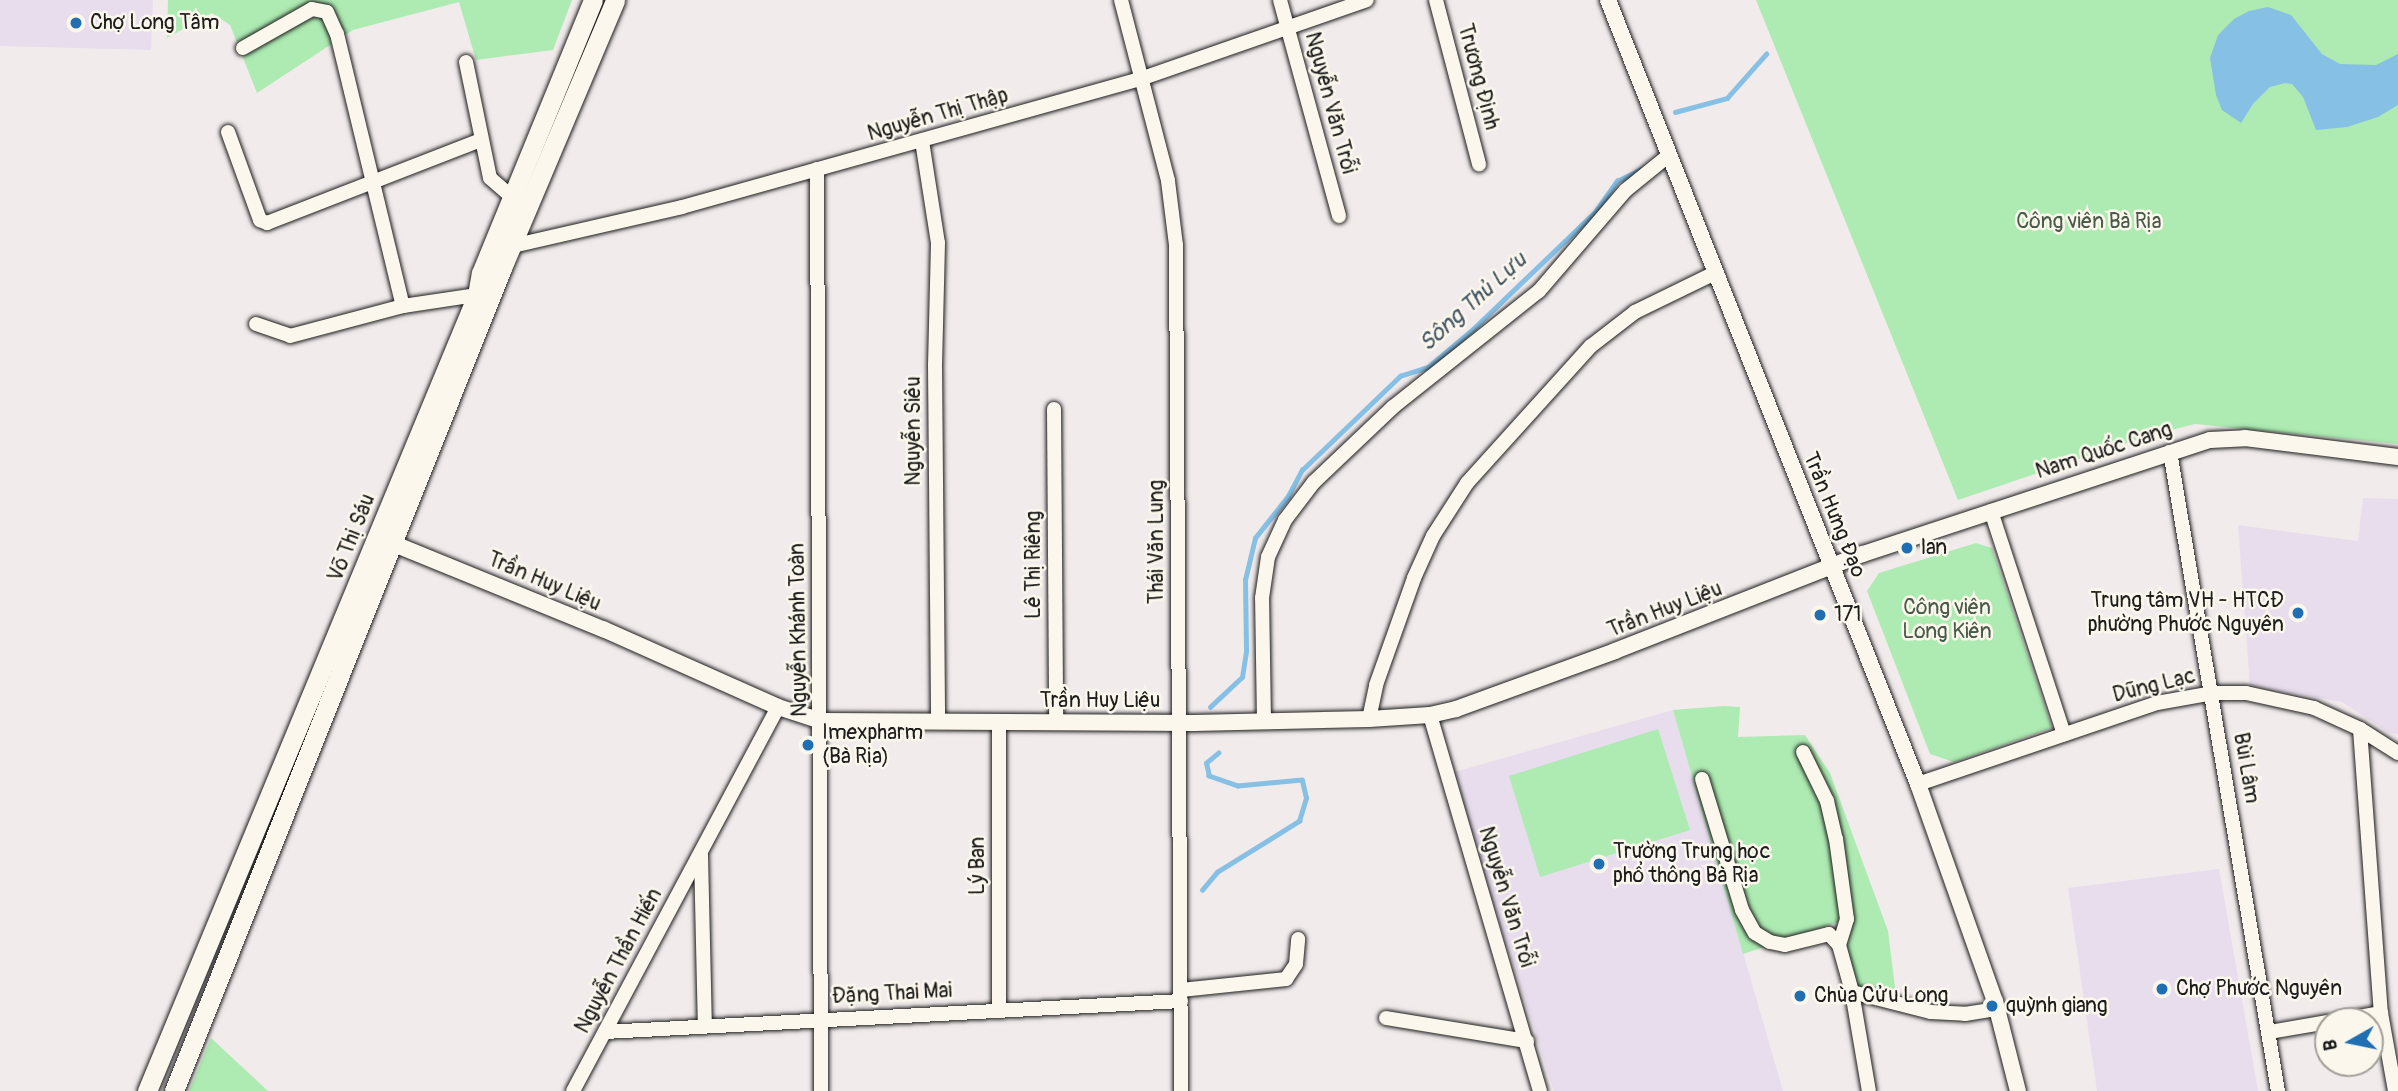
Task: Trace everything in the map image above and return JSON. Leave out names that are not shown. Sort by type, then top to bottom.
[{"type":"main road","name":"Võ Thị Sáu","points":[[174,1091],[386,540],[477,295],[481,273],[593,0]]},
{"type":"main road","name":"Võ Thị Sáu","points":[[147,1091],[386,540],[615,0]]},
{"type":"main road","points":[[481,273],[502,268]]},
{"type":"street","name":"Thái Văn Lung","points":[[1121,0],[1168,181],[1176,245],[1181,1091]]},
{"type":"street","name":"Nguyễn Văn Trỗi","points":[[1280,0],[1339,216]]},
{"type":"street","name":"Nguyễn Thị Thập","points":[[512,246],[682,207],[1140,79],[1367,0]]},
{"type":"street","name":"Trương Định","points":[[1436,0],[1479,164]]},
{"type":"street","name":"Trần Hưng Đạo","points":[[1608,0],[1918,784],[1996,1009],[2018,1091]]},
{"type":"street","points":[[243,48],[312,9],[327,12],[337,34],[403,306]]},
{"type":"street","points":[[466,62],[490,178],[512,197]]},
{"type":"street","points":[[228,132],[260,220],[267,223],[481,140]]},
{"type":"street","name":"Nguyễn Siêu","points":[[922,141],[938,243],[935,365],[937,721]]},
{"type":"street","points":[[1264,721],[1262,598],[1268,557],[1292,511],[1314,482],[1393,407],[1539,291],[1626,190],[1669,155]]},
{"type":"street","name":"Nguyễn Khánh Toàn","points":[[817,170],[821,1091]]},
{"type":"street","points":[[1368,719],[1376,685],[1414,578],[1433,536],[1467,483],[1591,346],[1636,312],[1715,273]]},
{"type":"street","points":[[256,324],[290,336],[403,306],[477,295]]},
{"type":"street","name":"Lê Thị Riêng","points":[[1054,409],[1056,721]]},
{"type":"street","name":"Nam Quốc Cang","points":[[1833,566],[2210,440],[2245,438],[2398,457]]},
{"type":"street","name":"Bùi Lâm","points":[[2169,452],[2213,693],[2278,1091]]},
{"type":"street","points":[[1991,511],[2064,734]]},
{"type":"street","name":"Trần Huy Liệu","points":[[386,540],[603,629],[778,707],[821,721],[1179,722],[1368,719],[1430,715],[1456,709],[1615,652],[1833,566]]},
{"type":"street","name":"Dũng Lạc","points":[[1918,784],[2157,703],[2213,693],[2246,694],[2286,700],[2314,708],[2360,729],[2398,753]]},
{"type":"street","name":"Nguyễn Thần Hiến","points":[[573,1091],[778,707]]},
{"type":"street","name":"Nguyễn Văn Trỗi","points":[[1430,715],[1541,1091]]},
{"type":"street","name":"Lý Ban","points":[[999,723],[999,1009]]},
{"type":"street","points":[[2360,729],[2381,1007]]},
{"type":"street","points":[[1802,752],[1827,801],[1836,839],[1847,919],[1839,945]]},
{"type":"street","points":[[1702,779],[1742,910],[1755,933],[1770,942],[1785,945],[1829,934],[1839,945],[1852,992],[1869,1091]]},
{"type":"street","name":"Nguyễn Thần Hiến","points":[[701,851],[705,1025]]},
{"type":"street","name":"Đặng Thai Mai","points":[[605,1032],[999,1009],[1181,995],[1286,979],[1296,964],[1298,939]]},
{"type":"street","points":[[1852,992],[1931,1012],[1965,1014],[1996,1009]]},
{"type":"street","points":[[1387,1017],[1527,1041]]},
{"type":"street","points":[[2270,1032],[2314,1025]]},
{"type":"street","points":[[2384,1030],[2395,1091]]},
{"type":"shaded area","name":"Chợ Long Tâm","points":[[0,0],[153,0],[151,50],[0,46]]},
{"type":"shaded area","name":"Trung tâm VH - HTCĐ phường Phước Nguyên","points":[[2363,498],[2398,499],[2398,734],[2389,733],[2342,702],[2250,686],[2238,525],[2358,541]]},
{"type":"shaded area","name":"Trường Trung học phổ thông Bà Rịa","points":[[1673,710],[1783,1091],[1554,1091],[1451,773]]},
{"type":"shaded area","name":"Chợ Phước Nguyên","points":[[2219,869],[2258,1091],[2097,1091],[2068,888]]},
{"type":"green space","points":[[168,0],[572,0],[553,50],[476,60],[459,2],[353,30],[257,93],[230,25],[212,13],[167,38]]},
{"type":"green space","name":"Công viên Bà Rịa","points":[[1756,0],[2398,0],[2398,444],[2195,424],[2144,437],[1958,500]]},
{"type":"green space","name":"Công viên Long Kiên","points":[[1976,543],[1992,548],[2052,728],[1954,762],[1930,754],[1867,591],[1879,573]]},
{"type":"green space","points":[[1740,707],[1738,737],[1805,735],[1830,773],[1888,931],[1896,995],[1855,986],[1842,921],[1743,954],[1673,710]]},
{"type":"green space","points":[[1658,729],[1690,830],[1540,877],[1509,776]]},
{"type":"green space","points":[[211,1038],[268,1091],[189,1091]]},
{"type":"water","points":[[2268,7],[2291,15],[2322,54],[2340,64],[2376,65],[2398,54],[2398,105],[2378,117],[2347,127],[2316,130],[2303,97],[2292,84],[2285,83],[2270,87],[2253,104],[2241,123],[2222,110],[2216,95],[2210,58],[2218,35],[2234,19],[2249,11]]},
{"type":"waterway","name":"Sông Thủ Lựu","points":[[1675,112],[1727,98],[1766,54]]},
{"type":"waterway","name":"Sông Thủ Lựu","points":[[1210,707],[1242,677],[1246,651],[1245,580],[1255,538],[1288,496],[1302,470],[1400,376],[1428,367],[1473,329],[1595,212],[1617,181],[1642,169]]},
{"type":"waterway","name":"Sông Thủ Lựu","points":[[1202,890],[1217,872],[1299,821],[1306,798],[1302,780],[1238,786],[1209,776],[1206,763],[1218,753]]},
{"type":"place","name":"Chợ Long Tâm","points":[[76,23]]},
{"type":"place","name":"lan","points":[[1907,548]]},
{"type":"place","name":"Trung tâm VH - HTCĐ phường Phước Nguyên","points":[[2298,613]]},
{"type":"place","name":"171","points":[[1820,615]]},
{"type":"place","name":"Imexpharm (Bà Rịa)","points":[[808,745]]},
{"type":"place","name":"Trường Trung học phổ thông Bà Rịa","points":[[1599,864]]},
{"type":"place","name":"Chợ Phước Nguyên","points":[[2162,989]]},
{"type":"place","name":"Chùa Cửu Long","points":[[1800,996]]},
{"type":"place","name":"quỳnh giang","points":[[1992,1006]]}]
